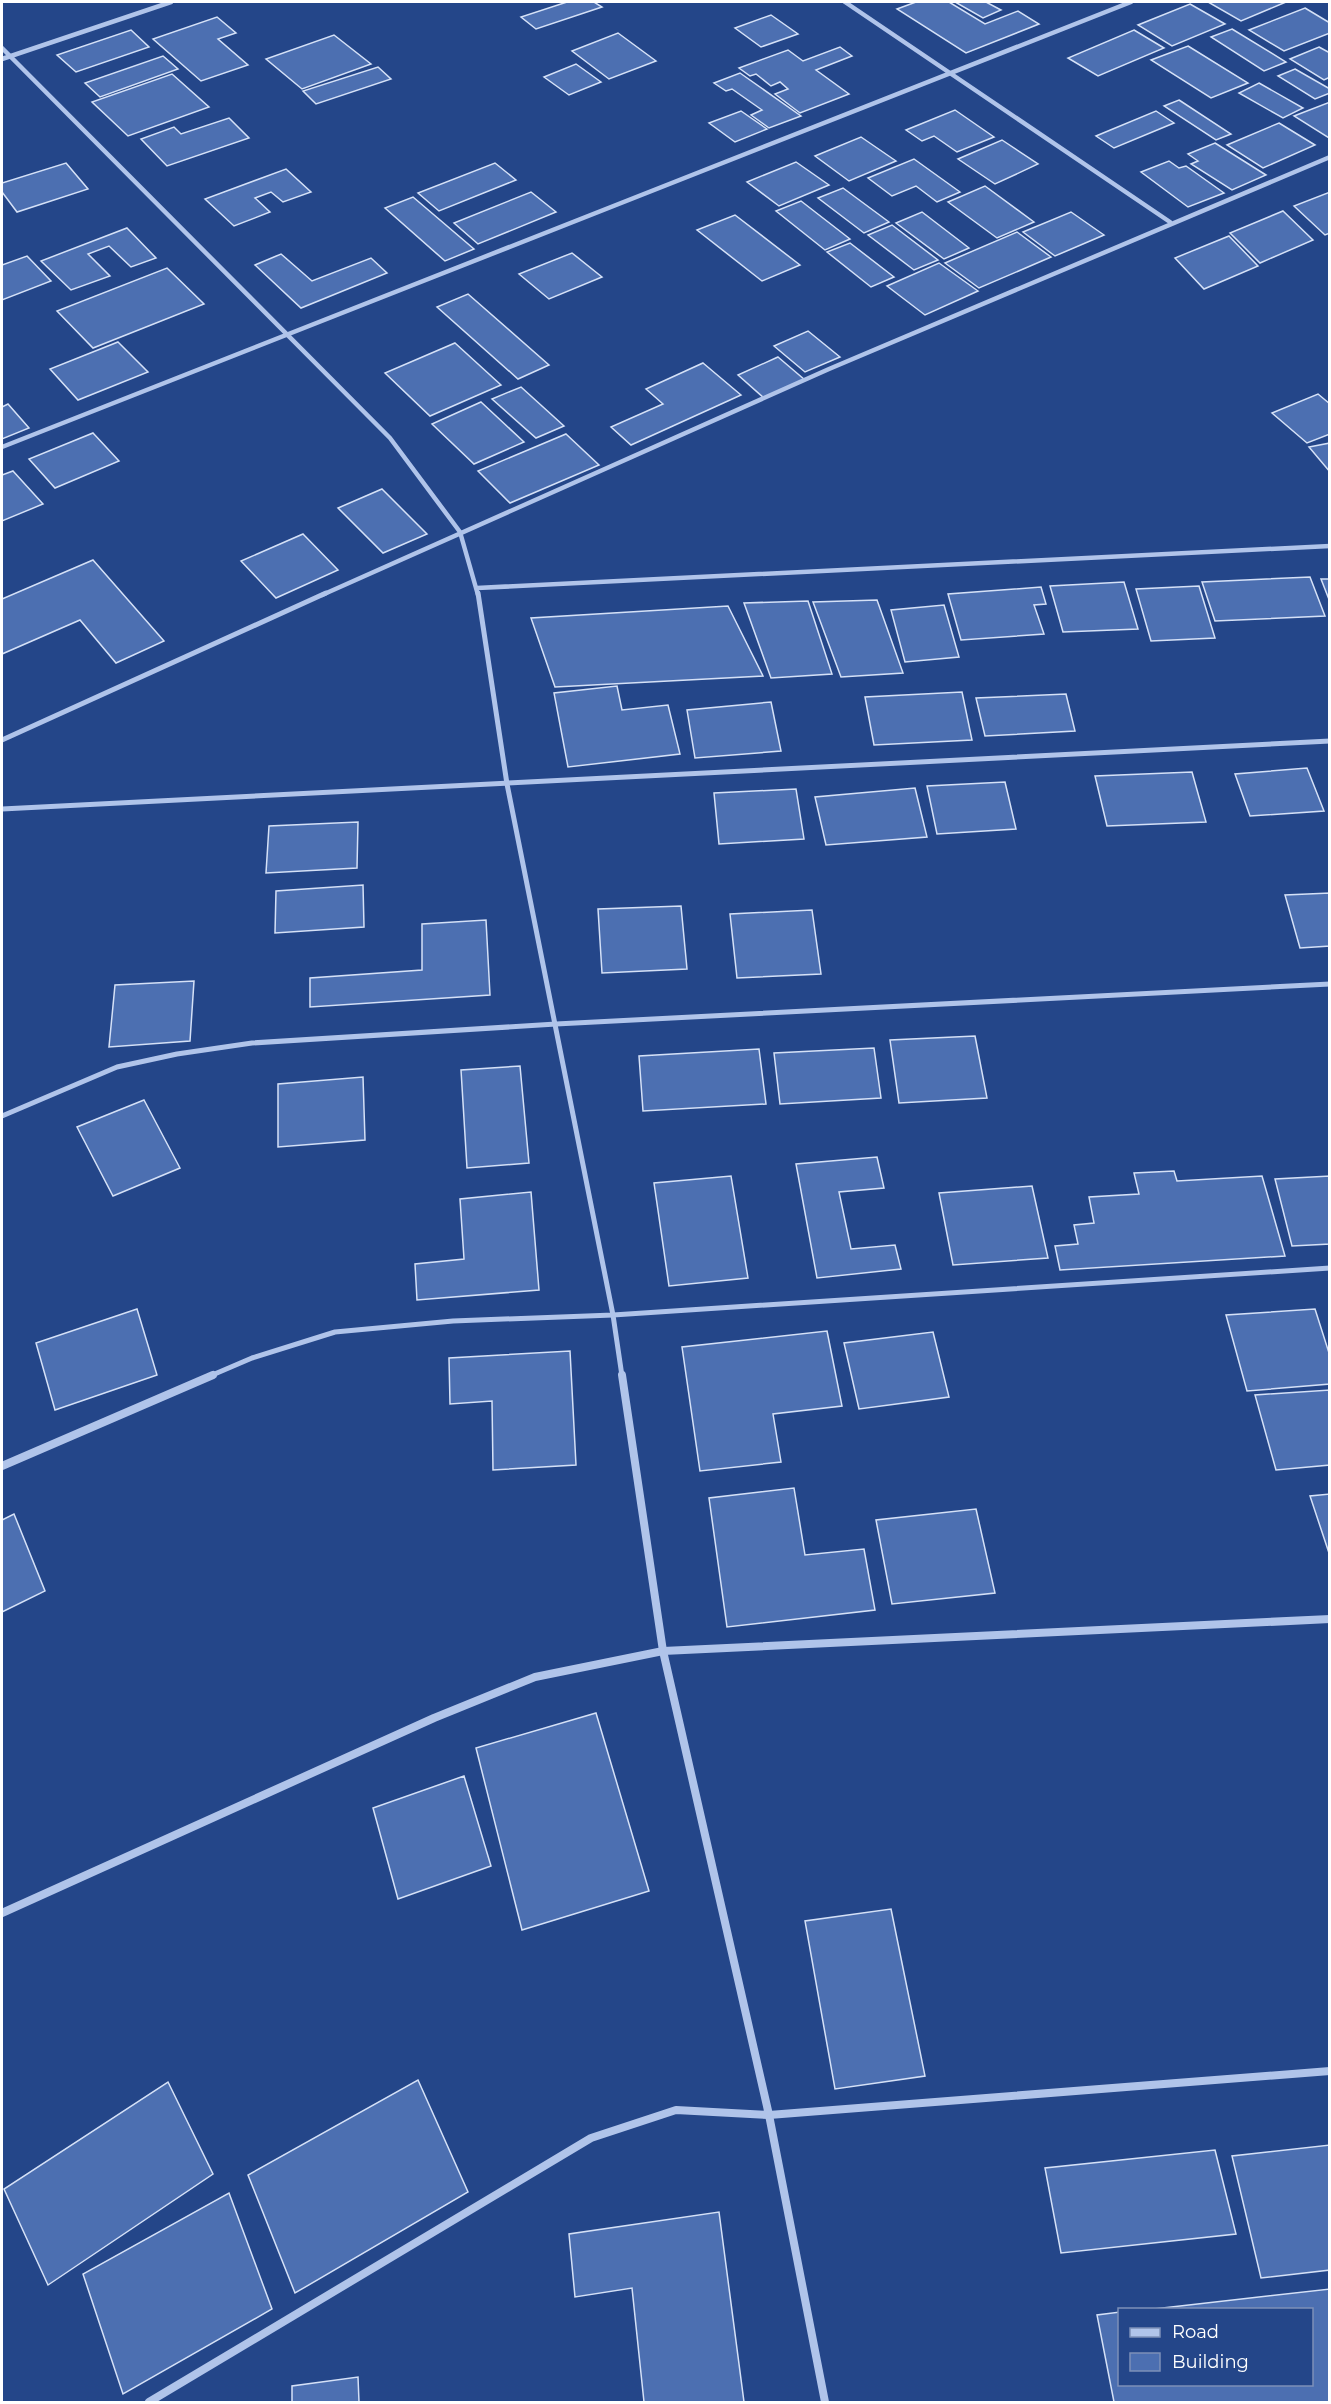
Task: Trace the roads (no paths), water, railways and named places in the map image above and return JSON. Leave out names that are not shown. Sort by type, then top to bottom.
[{"type":"street","points":[[2,59],[171,2]]},
{"type":"street","points":[[845,2],[1170,222]]},
{"type":"street","points":[[2,447],[286,333],[1131,2]]},
{"type":"street","points":[[2,48],[390,438],[460,532],[477,588],[507,784],[613,1315],[663,1652],[769,2115],[825,2403]]},
{"type":"street","points":[[2,740],[460,532],[1170,222],[1329,157]]},
{"type":"street","points":[[477,588],[1329,546]]},
{"type":"street","points":[[2,809],[1329,741]]},
{"type":"street","points":[[2,1116],[117,1067],[177,1054],[252,1043],[556,1023],[1329,984]]},
{"type":"street","points":[[2,1466],[252,1359],[335,1332],[453,1321],[613,1315],[1329,1268]]},
{"type":"street","points":[[2,1913],[434,1718],[535,1677],[663,1652],[1329,1619]]},
{"type":"street","points":[[149,2403],[591,2138],[676,2110],[769,2115],[1329,2071]]}]
